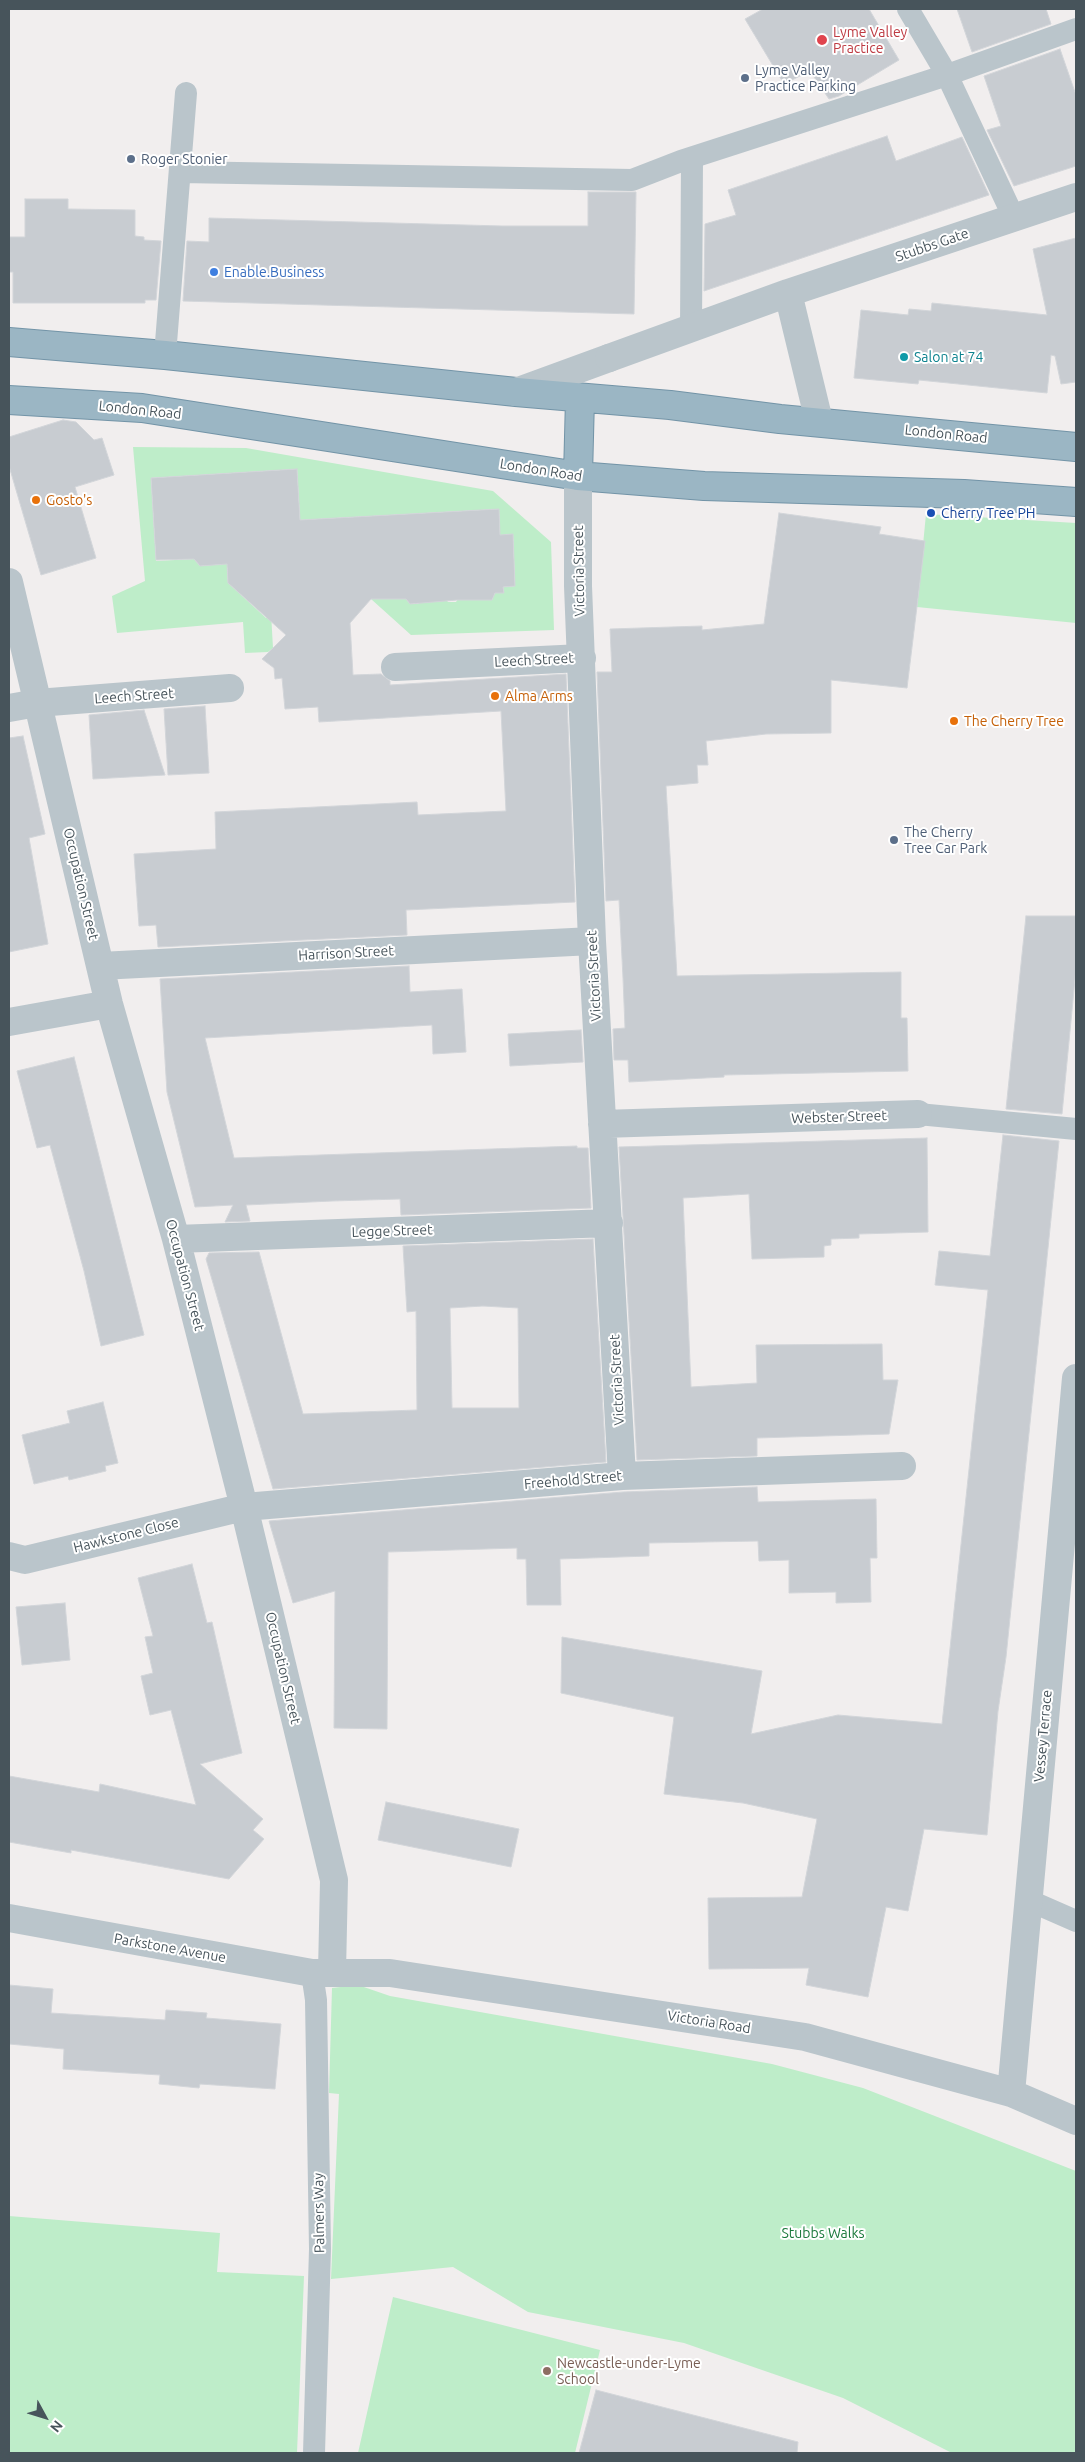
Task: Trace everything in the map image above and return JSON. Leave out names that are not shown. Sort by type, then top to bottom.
[{"type":"highway","name":"London Road","points":[[9,342],[165,355],[516,392],[1076,447]]},
{"type":"highway","points":[[578,476],[580,398]]},
{"type":"highway","name":"London Road","points":[[9,400],[142,408],[578,476],[704,486],[964,494],[1076,502]]},
{"type":"street","name":"Stubbs Gate","points":[[516,392],[691,330],[788,293],[1076,197]]},
{"type":"street","points":[[788,293],[819,421]]},
{"type":"street","name":"Victoria Street","points":[[578,476],[578,586],[592,941],[622,1476]]},
{"type":"street","name":"Occupation Street","points":[[9,582],[100,966],[176,1239],[244,1507],[334,1880],[322,1973]]},
{"type":"street","name":"Leech Street","points":[[395,667],[582,658]]},
{"type":"street","name":"Leech Street","points":[[9,708],[38,703],[230,688]]},
{"type":"street","name":"Harrison Street","points":[[100,966],[592,941]]},
{"type":"street","points":[[9,1022],[110,1004]]},
{"type":"street","name":"Webster Street","points":[[602,1124],[918,1114]]},
{"type":"street","name":"Legge Street","points":[[176,1239],[609,1223]]},
{"type":"street","name":"Vessey Terrace","points":[[1011,2093],[1028,1900],[1069,1529],[1065,1498],[1076,1378]]},
{"type":"street","name":"Freehold Street","points":[[244,1507],[622,1476],[902,1466]]},
{"type":"street","name":"Hawkstone Close","points":[[9,1556],[25,1560],[244,1507]]},
{"type":"street","name":"Parkstone Avenue","points":[[9,1918],[322,1973]]},
{"type":"street","name":"Victoria Road","points":[[322,1973],[390,1974],[804,2037],[1011,2093],[1076,2122]]},
{"type":"lane","points":[[908,9],[946,74],[1014,218]]},
{"type":"lane","points":[[181,172],[632,180],[681,161],[692,159],[1076,29]]},
{"type":"lane","points":[[165,355],[186,93]]},
{"type":"lane","points":[[691,330],[692,159]]},
{"type":"lane","name":"Webster Street","points":[[918,1114],[1076,1129]]},
{"type":"lane","points":[[1028,1900],[1076,1920]]},
{"type":"lane","name":"Palmers Way","points":[[314,2453],[320,2250],[316,2000],[322,1973]]},
{"type":"green space","points":[[133,447],[246,448],[493,491],[551,542],[554,630],[411,635],[371,599],[406,599],[410,604],[418,604],[421,598],[444,597],[448,602],[456,602],[460,596],[480,594],[484,600],[492,600],[495,593],[504,593],[503,587],[515,586],[513,535],[500,535],[499,509],[300,520],[297,469],[151,478],[156,561],[194,559],[200,566],[241,562],[227,568],[228,583],[266,618],[271,613],[273,648],[268,652],[245,653],[243,622],[117,633],[112,596],[145,581]]},
{"type":"green space","points":[[926,514],[1076,523],[1076,623],[917,607]]},
{"type":"green space","name":"Stubbs Walks","points":[[358,1985],[390,1996],[772,2064],[863,2088],[1076,2171],[1076,2453],[952,2453],[843,2398],[684,2343],[528,2312],[453,2267],[331,2279],[339,2094],[329,2093],[332,1988]]},
{"type":"green space","points":[[9,2216],[220,2233],[217,2272],[304,2276],[297,2453],[9,2453]]},
{"type":"green space","points":[[393,2297],[600,2350],[575,2453],[358,2453]]},
{"type":"building","name":"Lyme Valley Practice","points":[[763,9],[869,9],[899,60],[839,96],[829,99],[810,71],[784,84],[745,19]]},
{"type":"building","points":[[957,9],[1046,9],[1051,24],[972,52]]},
{"type":"building","points":[[1060,49],[1076,95],[1076,166],[1014,186],[987,130],[1001,126],[984,76]]},
{"type":"building","points":[[887,136],[896,161],[962,137],[989,195],[704,291],[705,224],[736,215],[728,190]]},
{"type":"building","points":[[588,192],[636,192],[634,314],[183,301],[187,241],[209,242],[209,218],[502,226],[588,226]]},
{"type":"building","points":[[25,199],[68,199],[68,209],[135,210],[135,236],[144,237],[144,240],[161,241],[156,300],[145,300],[145,303],[13,303],[13,272],[9,272],[9,237],[25,237]]},
{"type":"building","points":[[1076,238],[1076,382],[1061,384],[1055,356],[1051,355],[1047,393],[919,380],[918,384],[854,378],[861,310],[908,315],[909,309],[931,311],[932,303],[1047,315],[1033,249]]},
{"type":"building","name":"Gosto's","points":[[63,420],[76,422],[94,440],[102,438],[114,475],[75,487],[96,558],[41,575],[9,466],[9,437]]},
{"type":"building","points":[[297,469],[300,520],[499,509],[500,535],[513,534],[515,586],[503,587],[504,593],[495,593],[492,600],[457,600],[410,604],[406,599],[371,599],[350,623],[353,675],[381,674],[390,681],[390,685],[566,674],[575,902],[406,910],[407,935],[158,947],[156,925],[139,926],[134,854],[216,849],[215,812],[417,802],[418,815],[506,811],[501,711],[319,722],[318,707],[285,709],[282,678],[275,679],[274,668],[262,659],[286,635],[228,583],[227,564],[200,566],[194,559],[156,560],[151,478]]},
{"type":"building","points":[[779,513],[881,527],[879,534],[925,541],[907,688],[831,680],[831,733],[766,734],[706,741],[708,765],[697,765],[698,783],[666,786],[677,976],[901,972],[901,1018],[907,1018],[908,1071],[724,1075],[724,1077],[629,1082],[628,1060],[614,1060],[613,1029],[625,1028],[623,978],[619,900],[606,901],[597,672],[612,672],[610,629],[702,626],[702,630],[764,624]]},
{"type":"building","points":[[205,706],[209,773],[168,775],[164,709]]},
{"type":"building","points":[[144,710],[165,775],[93,779],[89,715]]},
{"type":"building","points":[[23,736],[45,834],[29,838],[48,944],[9,952],[9,738]]},
{"type":"building","points":[[1026,916],[1076,916],[1076,969],[1062,1114],[1006,1109]]},
{"type":"building","points":[[409,966],[410,992],[462,989],[466,1052],[433,1054],[432,1025],[205,1038],[234,1158],[577,1146],[577,1148],[588,1148],[591,1208],[401,1215],[400,1199],[332,1201],[246,1205],[250,1221],[225,1222],[233,1205],[195,1207],[167,1092],[160,979]]},
{"type":"building","points":[[581,1030],[583,1062],[510,1066],[508,1034]]},
{"type":"building","points":[[74,1057],[144,1335],[101,1346],[84,1271],[50,1145],[37,1148],[17,1071]]},
{"type":"building","points":[[1003,1135],[1059,1141],[1006,1657],[998,1711],[987,1835],[924,1829],[908,1911],[886,1907],[868,1997],[806,1985],[809,1968],[709,1969],[708,1898],[802,1897],[817,1819],[743,1803],[664,1794],[674,1717],[561,1693],[562,1637],[762,1671],[751,1734],[838,1715],[942,1724],[988,1290],[935,1285],[939,1251],[990,1256]]},
{"type":"building","points":[[927,1138],[928,1232],[859,1234],[859,1238],[831,1239],[831,1245],[824,1246],[824,1257],[752,1259],[749,1194],[683,1198],[691,1387],[757,1383],[756,1345],[882,1344],[883,1380],[898,1380],[889,1434],[757,1438],[757,1456],[637,1460],[619,1147]]},
{"type":"building","points":[[593,1239],[606,1462],[273,1489],[206,1259],[209,1253],[259,1252],[303,1414],[417,1410],[416,1311],[407,1312],[403,1246]],"holes":[[[483,1306],[518,1308],[519,1408],[452,1408],[450,1308]]]},
{"type":"building","points":[[103,1402],[118,1463],[105,1466],[106,1471],[69,1480],[68,1476],[34,1484],[22,1435],[70,1423],[67,1411]]},
{"type":"building","points":[[757,1487],[758,1502],[876,1499],[877,1558],[870,1558],[871,1602],[836,1603],[836,1592],[789,1593],[789,1560],[759,1561],[758,1541],[649,1543],[649,1556],[560,1559],[561,1605],[527,1605],[526,1559],[517,1559],[517,1548],[388,1552],[387,1729],[334,1728],[335,1591],[293,1603],[269,1521],[623,1492]]},
{"type":"building","points":[[192,1564],[207,1623],[212,1622],[242,1753],[200,1764],[263,1819],[253,1830],[264,1839],[229,1879],[71,1850],[71,1853],[9,1842],[9,1776],[99,1792],[100,1784],[196,1805],[171,1710],[150,1715],[141,1676],[153,1673],[145,1637],[153,1636],[138,1578]]},
{"type":"building","points":[[65,1603],[70,1660],[22,1665],[16,1607]]},
{"type":"building","points":[[386,1802],[519,1829],[511,1867],[378,1840]]},
{"type":"building","points":[[9,1985],[53,1989],[51,2013],[165,2020],[166,2010],[207,2013],[206,2018],[281,2024],[275,2089],[200,2084],[199,2088],[159,2084],[160,2075],[63,2069],[64,2049],[9,2044]]},
{"type":"building","points":[[596,2390],[798,2442],[797,2453],[579,2453]]},
{"type":"place","name":"Lyme Valley Practice","points":[[822,40]]},
{"type":"place","name":"Lyme Valley Practice Parking","points":[[745,78]]},
{"type":"place","name":"Roger Stonier","points":[[131,159]]},
{"type":"place","name":"Enable.Business","points":[[214,272]]},
{"type":"place","name":"Salon at 74","points":[[904,357]]},
{"type":"place","name":"Gosto's","points":[[36,500]]},
{"type":"place","name":"Cherry Tree PH","points":[[931,513]]},
{"type":"place","name":"Alma Arms","points":[[495,696]]},
{"type":"place","name":"The Cherry Tree","points":[[954,721]]},
{"type":"place","name":"The Cherry Tree Car Park","points":[[894,840]]},
{"type":"place","name":"Newcastle-under-Lyme School","points":[[547,2371]]}]
